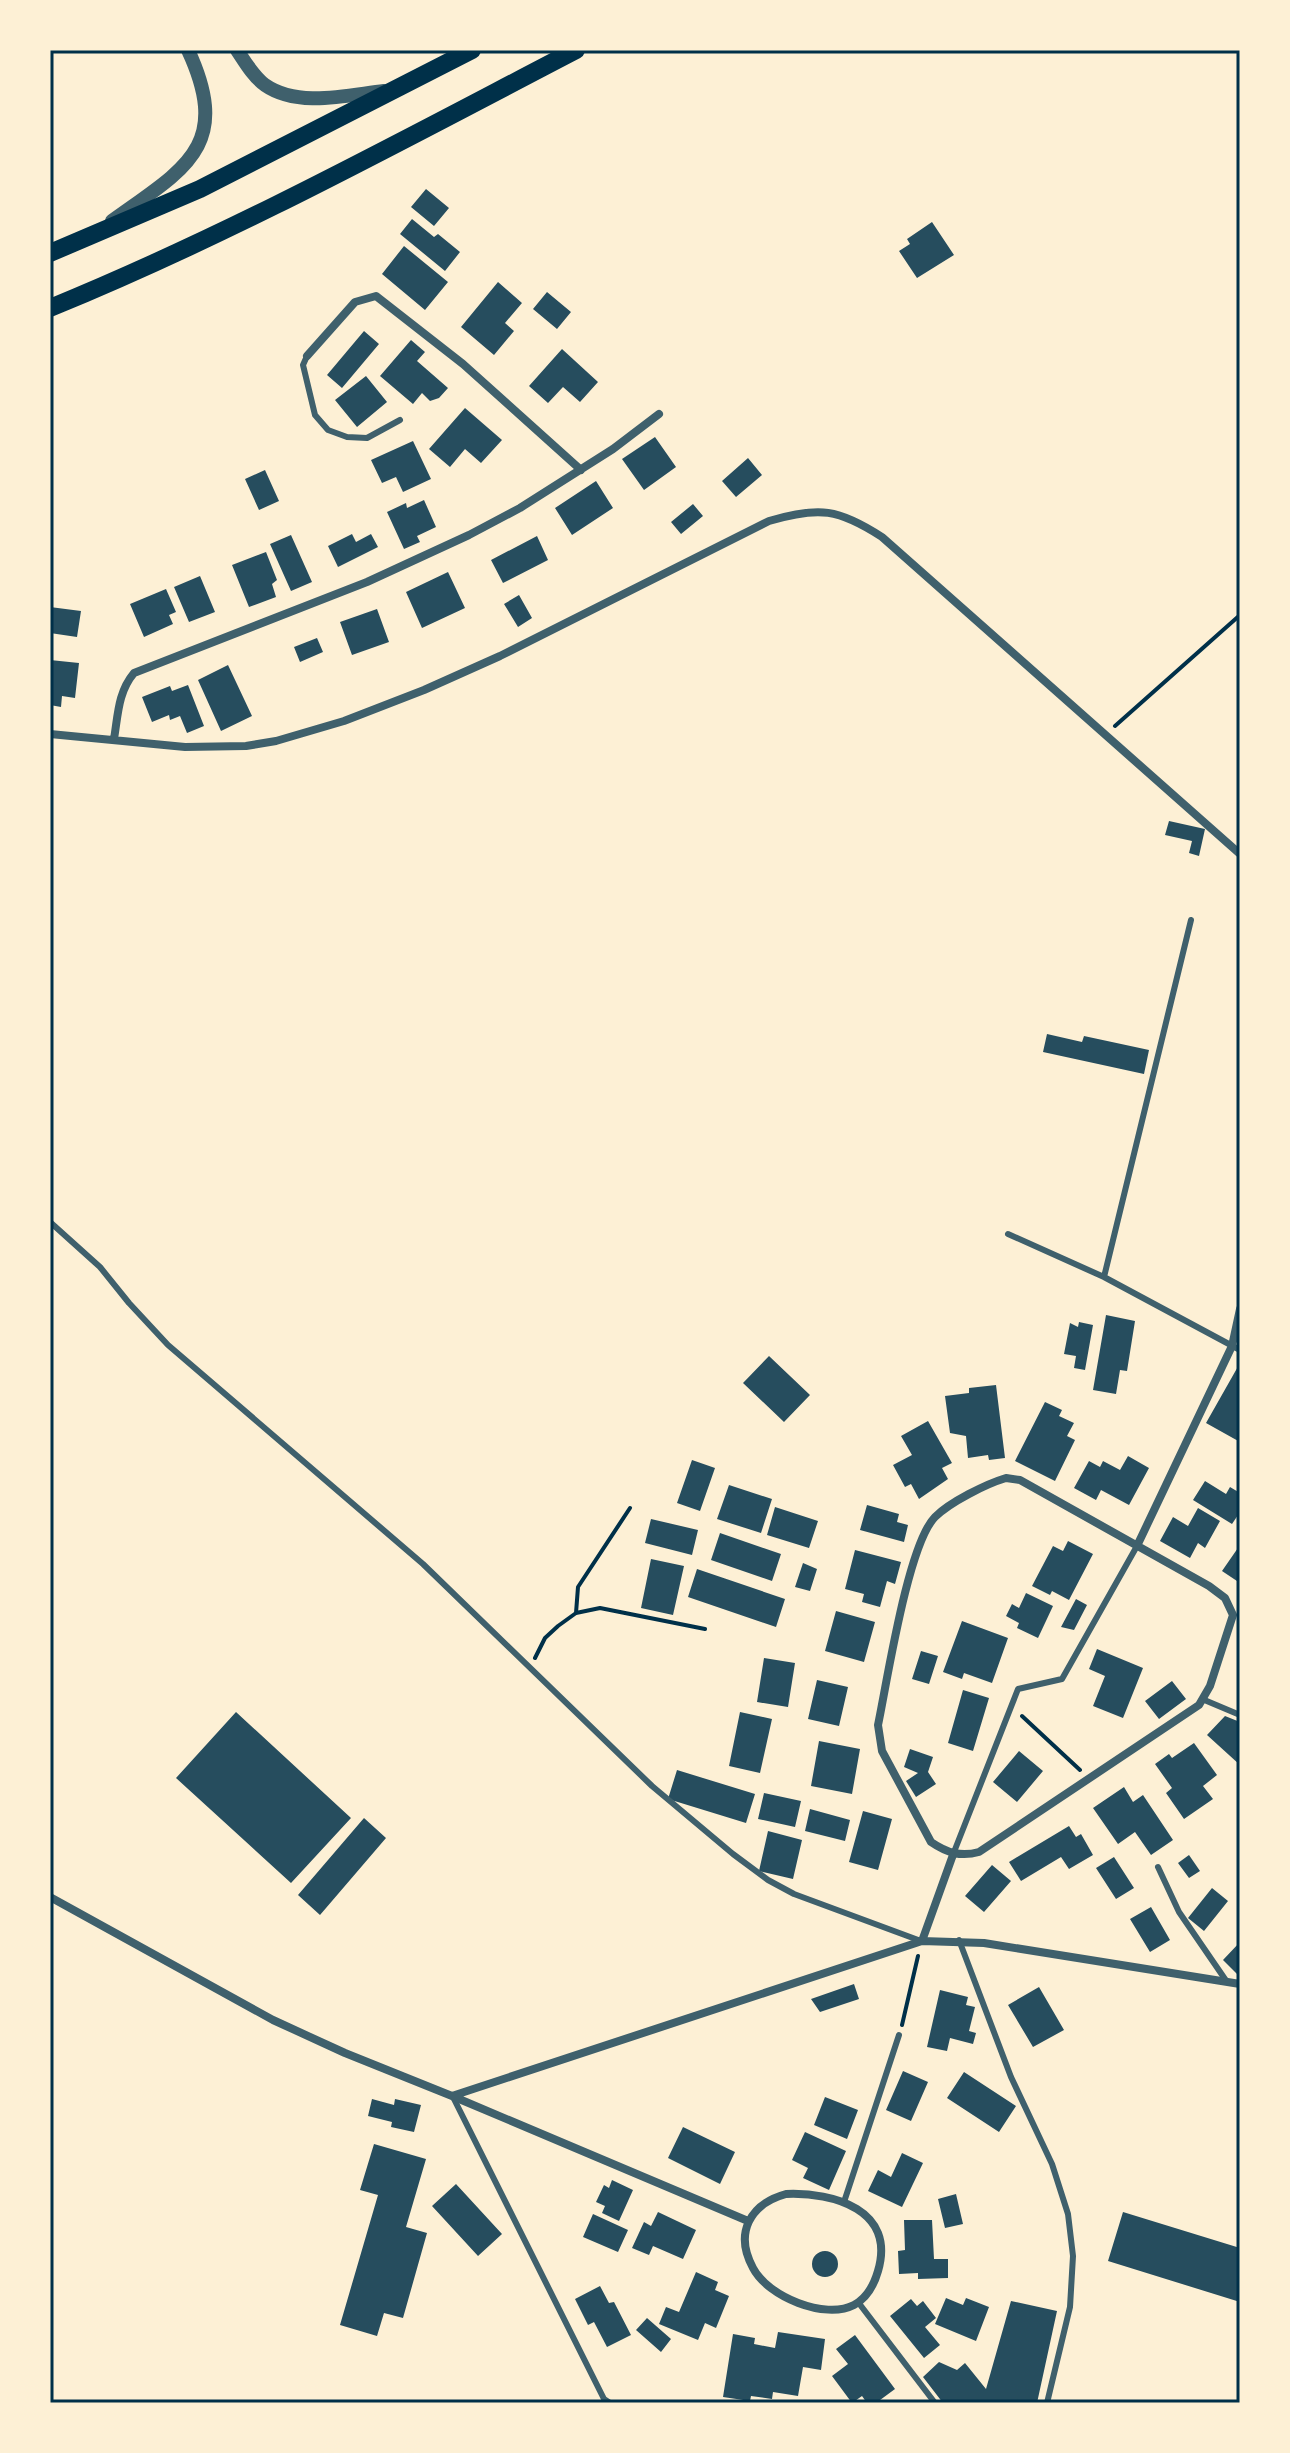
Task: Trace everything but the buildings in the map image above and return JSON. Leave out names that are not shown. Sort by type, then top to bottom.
[{"type":"highway","points":[[50,253],[200,189],[472,50]]},
{"type":"highway","points":[[50,308],[136,273],[297,195],[576,50]]},
{"type":"street","points":[[90,238],[174,177],[199,147],[206,120],[205,102],[188,50]]},
{"type":"street","points":[[237,50],[266,85],[292,95],[324,98],[392,91]]},
{"type":"street","points":[[307,356],[355,302],[376,296],[463,364],[581,470]]},
{"type":"street","points":[[114,739],[121,696],[126,682],[134,673],[367,582],[508,515],[613,449],[659,414]]},
{"type":"street","points":[[50,734],[185,747],[246,746],[276,741],[344,721],[424,690],[500,656],[769,521],[791,515],[834,512],[855,520],[882,537],[1240,854]]},
{"type":"street","points":[[1137,1546],[1236,1348],[1240,1309]]},
{"type":"street","points":[[1006,1478],[1020,1480],[1137,1546],[1209,1586],[1225,1598],[1237,1614],[1210,1686],[1202,1699],[1186,1715],[979,1852],[964,1856],[931,1842],[882,1751],[879,1739],[881,1711],[912,1568],[924,1532],[944,1510],[1006,1478]]},
{"type":"street","points":[[922,1941],[954,1852]]},
{"type":"street","points":[[50,1897],[273,2020],[748,2221]]},
{"type":"street","points":[[452,2096],[922,1941],[959,1940],[1240,1984]]},
{"type":"street","points":[[786,2194],[821,2195],[844,2202],[872,2221],[880,2235],[883,2252],[871,2288],[858,2302],[840,2311],[824,2311],[792,2300],[772,2288],[753,2268],[748,2252],[748,2221],[760,2204],[786,2194]]},
{"type":"lane","points":[[307,356],[303,365],[315,415],[328,430],[347,437],[367,438],[400,420]]},
{"type":"lane","points":[[1104,1277],[1191,920]]},
{"type":"lane","points":[[50,1222],[100,1267],[168,1345],[423,1564],[652,1786],[768,1880],[819,1905],[922,1941]]},
{"type":"lane","points":[[1008,1234],[1104,1277],[1236,1348]]},
{"type":"lane","points":[[954,1852],[1018,1689],[1062,1679],[1137,1546]]},
{"type":"lane","points":[[1202,1699],[1240,1715]]},
{"type":"lane","points":[[1158,1867],[1179,1912],[1227,1982]]},
{"type":"lane","points":[[959,1940],[1011,2077],[1052,2164],[1068,2214],[1073,2256],[1070,2307],[1047,2403]]},
{"type":"lane","points":[[844,2202],[899,2035]]},
{"type":"lane","points":[[452,2096],[576,2345],[604,2399],[610,2403]]},
{"type":"lane","points":[[858,2302],[935,2403]]},
{"type":"path","points":[[1104,736],[1240,615]]},
{"type":"path","points":[[576,1613],[578,1587],[630,1508]]},
{"type":"path","points":[[532,1672],[534,1660],[545,1638],[576,1613],[600,1608],[705,1629]]},
{"type":"path","points":[[1011,1706],[1090,1779]]},
{"type":"path","points":[[899,2035],[922,1941]]}]
